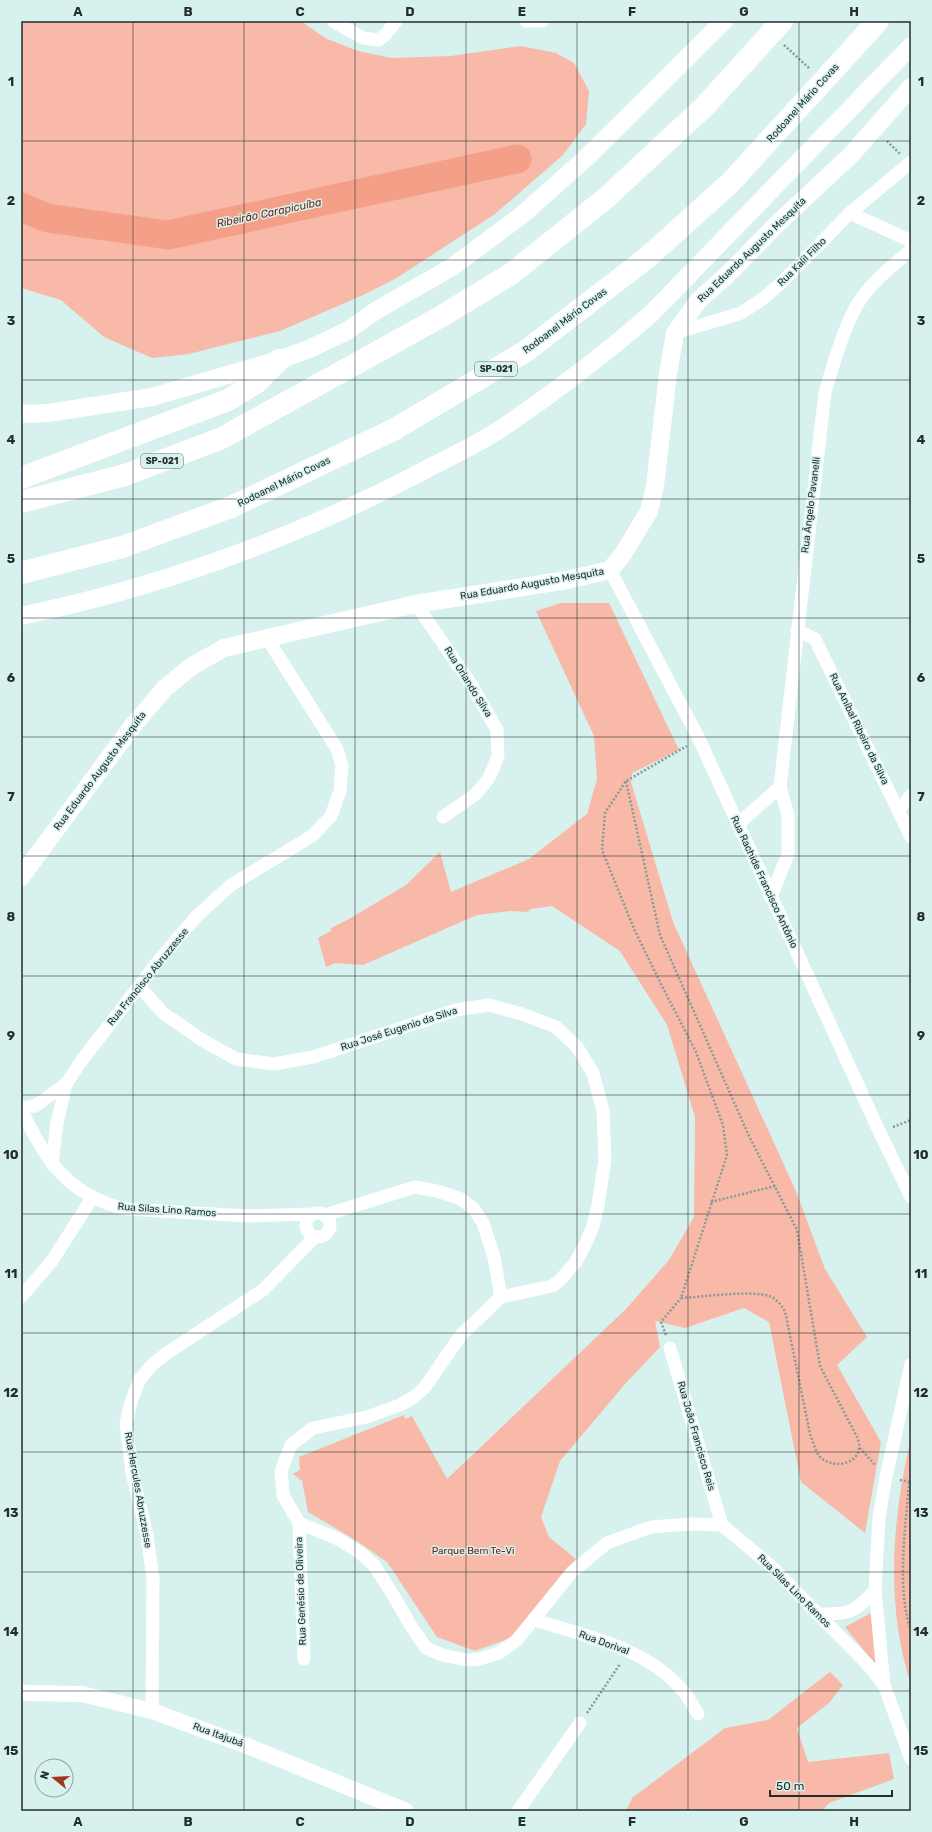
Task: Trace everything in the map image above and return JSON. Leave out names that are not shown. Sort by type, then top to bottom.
[{"type":"highway","name":"SP-021","points":[[21,502],[125,475],[222,438],[442,316],[511,274],[606,198],[704,106],[782,21]]},
{"type":"highway","name":"Rodoanel Mário Covas","points":[[21,573],[122,547],[231,507],[395,429],[526,351],[648,257],[731,182],[878,21]]},
{"type":"highway","points":[[21,478],[228,400],[256,384],[279,360]]},
{"type":"main road","points":[[21,414],[48,413],[152,397],[279,360],[309,349],[348,331],[377,310],[452,266],[494,237],[556,187],[724,21]]},
{"type":"main road","points":[[21,616],[106,595],[166,578],[283,536],[397,485],[506,425],[609,350],[651,314],[911,46]]},
{"type":"main road","name":"Rua Eduardo Augusto Mesquita","points":[[21,877],[131,728],[165,688],[192,666],[224,648],[416,604],[567,580],[610,570],[623,554],[649,511],[655,486],[668,374],[675,333],[699,300],[728,274],[777,224],[851,155],[911,88]]},
{"type":"street","points":[[333,21],[363,38],[379,40],[386,34],[396,21]]},
{"type":"street","points":[[526,21],[544,21]]},
{"type":"street","name":"Rua Kalil Filho","points":[[675,333],[741,314],[764,298],[782,282],[850,213],[911,162]]},
{"type":"street","points":[[850,213],[911,241]]},
{"type":"street","name":"Rua Ângelo Pavanelli","points":[[771,897],[788,854],[788,815],[780,787],[825,392],[840,344],[857,304],[880,277],[911,250]]},
{"type":"street","name":"Rua Rachide Francisco Antônio","points":[[610,570],[699,739],[880,1133],[911,1197]]},
{"type":"street","name":"Rua Orlando Silva","points":[[416,604],[471,684],[497,730],[498,756],[489,778],[476,794],[443,817]]},
{"type":"street","name":"Rua Aníbal Ribeiro da Silva","points":[[797,630],[815,639],[911,837]]},
{"type":"street","name":"Rua Francisco Abruzzesse","points":[[52,1164],[57,1123],[66,1084],[82,1060],[140,987],[164,954],[197,916],[231,885],[312,836],[331,816],[340,791],[342,766],[337,749],[267,638]]},
{"type":"street","points":[[738,824],[780,787]]},
{"type":"street","points":[[898,811],[911,795]]},
{"type":"street","name":"Rua José Eugenio da Silva","points":[[140,987],[163,1013],[202,1040],[236,1059],[274,1064],[313,1057],[456,1010],[489,1005],[522,1014],[556,1027],[577,1047],[593,1073],[604,1111],[605,1159],[598,1205],[593,1226],[585,1245],[575,1263],[560,1280],[552,1286],[501,1297]]},
{"type":"street","name":"Rua Francisco Abruzzesse","points":[[21,1109],[35,1106],[66,1084]]},
{"type":"street","name":"Rua Silas Lino Ramos","points":[[21,1109],[33,1136],[52,1164],[73,1185],[92,1198],[108,1205],[127,1209],[249,1216],[312,1214]]},
{"type":"street","points":[[325,1215],[415,1187],[437,1191],[459,1198],[473,1208],[483,1223],[494,1257],[501,1297],[461,1335],[425,1387],[414,1397],[400,1405],[368,1417],[313,1428],[291,1445],[281,1471],[283,1495],[299,1523],[338,1539],[359,1552],[374,1565],[426,1648],[442,1655],[467,1660],[480,1659],[499,1653],[516,1641],[535,1620],[572,1572],[607,1543],[651,1527],[690,1524],[722,1525]]},
{"type":"street","points":[[21,1297],[52,1261],[92,1198]]},
{"type":"street","points":[[320,1213],[325,1215],[329,1219],[329,1231],[320,1237],[311,1235],[306,1228],[308,1218],[312,1214],[320,1213]]},
{"type":"street","name":"Rua Hercules Abruzzesse","points":[[152,1711],[153,1579],[147,1535],[132,1472],[126,1422],[131,1402],[140,1379],[152,1364],[263,1290],[315,1237]]},
{"type":"street","name":"Rua João Francisco Reis","points":[[670,1348],[722,1525]]},
{"type":"street","points":[[911,1364],[886,1477],[879,1517],[875,1590],[884,1685],[911,1759]]},
{"type":"street","name":"Rua Genésio de Oliveira","points":[[299,1523],[304,1659]]},
{"type":"street","name":"Rua Silas Lino Ramos","points":[[722,1525],[771,1566],[870,1667],[884,1685]]},
{"type":"street","points":[[817,1614],[836,1614],[854,1610],[864,1604],[875,1590]]},
{"type":"street","name":"Rua Dorival","points":[[535,1620],[628,1651],[662,1672],[682,1690],[698,1714]]},
{"type":"street","name":"Rua Itajubá","points":[[21,1693],[82,1694],[152,1711],[250,1747],[406,1811]]},
{"type":"street","points":[[518,1811],[580,1723]]},
{"type":"path","points":[[670,1348],[660,1322],[681,1298],[727,1155],[723,1125],[696,1052],[660,984],[634,929],[602,850],[604,813],[626,781],[699,739]]},
{"type":"path","points":[[626,781],[660,935],[749,1136],[797,1230],[820,1366],[857,1437],[860,1448],[857,1454],[852,1459],[840,1464],[827,1462],[820,1457],[810,1434],[785,1311],[780,1304],[769,1296],[747,1294],[681,1298]]},
{"type":"path","points":[[880,1133],[911,1120]]},
{"type":"path","points":[[711,1202],[775,1186]]},
{"type":"path","points":[[911,1482],[909,1482],[903,1585],[907,1620],[911,1630]]},
{"type":"path","points":[[580,1723],[628,1651]]},
{"type":"green space","points":[[21,21],[301,21],[325,38],[358,51],[392,58],[451,56],[521,46],[556,53],[574,63],[589,91],[586,124],[563,155],[495,214],[395,279],[361,296],[280,331],[189,354],[152,358],[104,337],[61,300],[21,288]]},
{"type":"green space","name":"Parque Bem Te-Vi","points":[[561,603],[609,603],[679,750],[632,773],[631,782],[673,922],[795,1189],[825,1269],[867,1337],[837,1365],[881,1442],[865,1533],[801,1482],[769,1322],[744,1308],[685,1328],[655,1321],[660,1347],[626,1383],[560,1461],[541,1517],[549,1537],[576,1559],[511,1638],[475,1651],[437,1637],[387,1562],[357,1541],[308,1512],[302,1481],[293,1474],[300,1470],[299,1457],[404,1415],[405,1419],[412,1416],[447,1479],[626,1309],[669,1260],[694,1217],[695,1117],[667,1025],[620,951],[552,906],[531,909],[528,912],[511,911],[477,915],[363,965],[335,963],[326,967],[318,938],[331,931],[331,928],[406,885],[440,852],[451,892],[529,859],[587,814],[597,779],[594,736],[536,611]]},
{"type":"green space","points":[[911,1438],[911,1685],[897,1624],[894,1562],[899,1499]]},
{"type":"green space","points":[[871,1613],[876,1665],[845,1627]]},
{"type":"green space","points":[[830,1672],[843,1685],[829,1703],[797,1728],[808,1762],[889,1753],[894,1779],[829,1803],[822,1811],[626,1811],[632,1798],[725,1728],[768,1720]]},
{"type":"waterway","name":"Ribeirão Carapicuíba","points":[[21,207],[47,218],[168,235],[517,159]]}]
